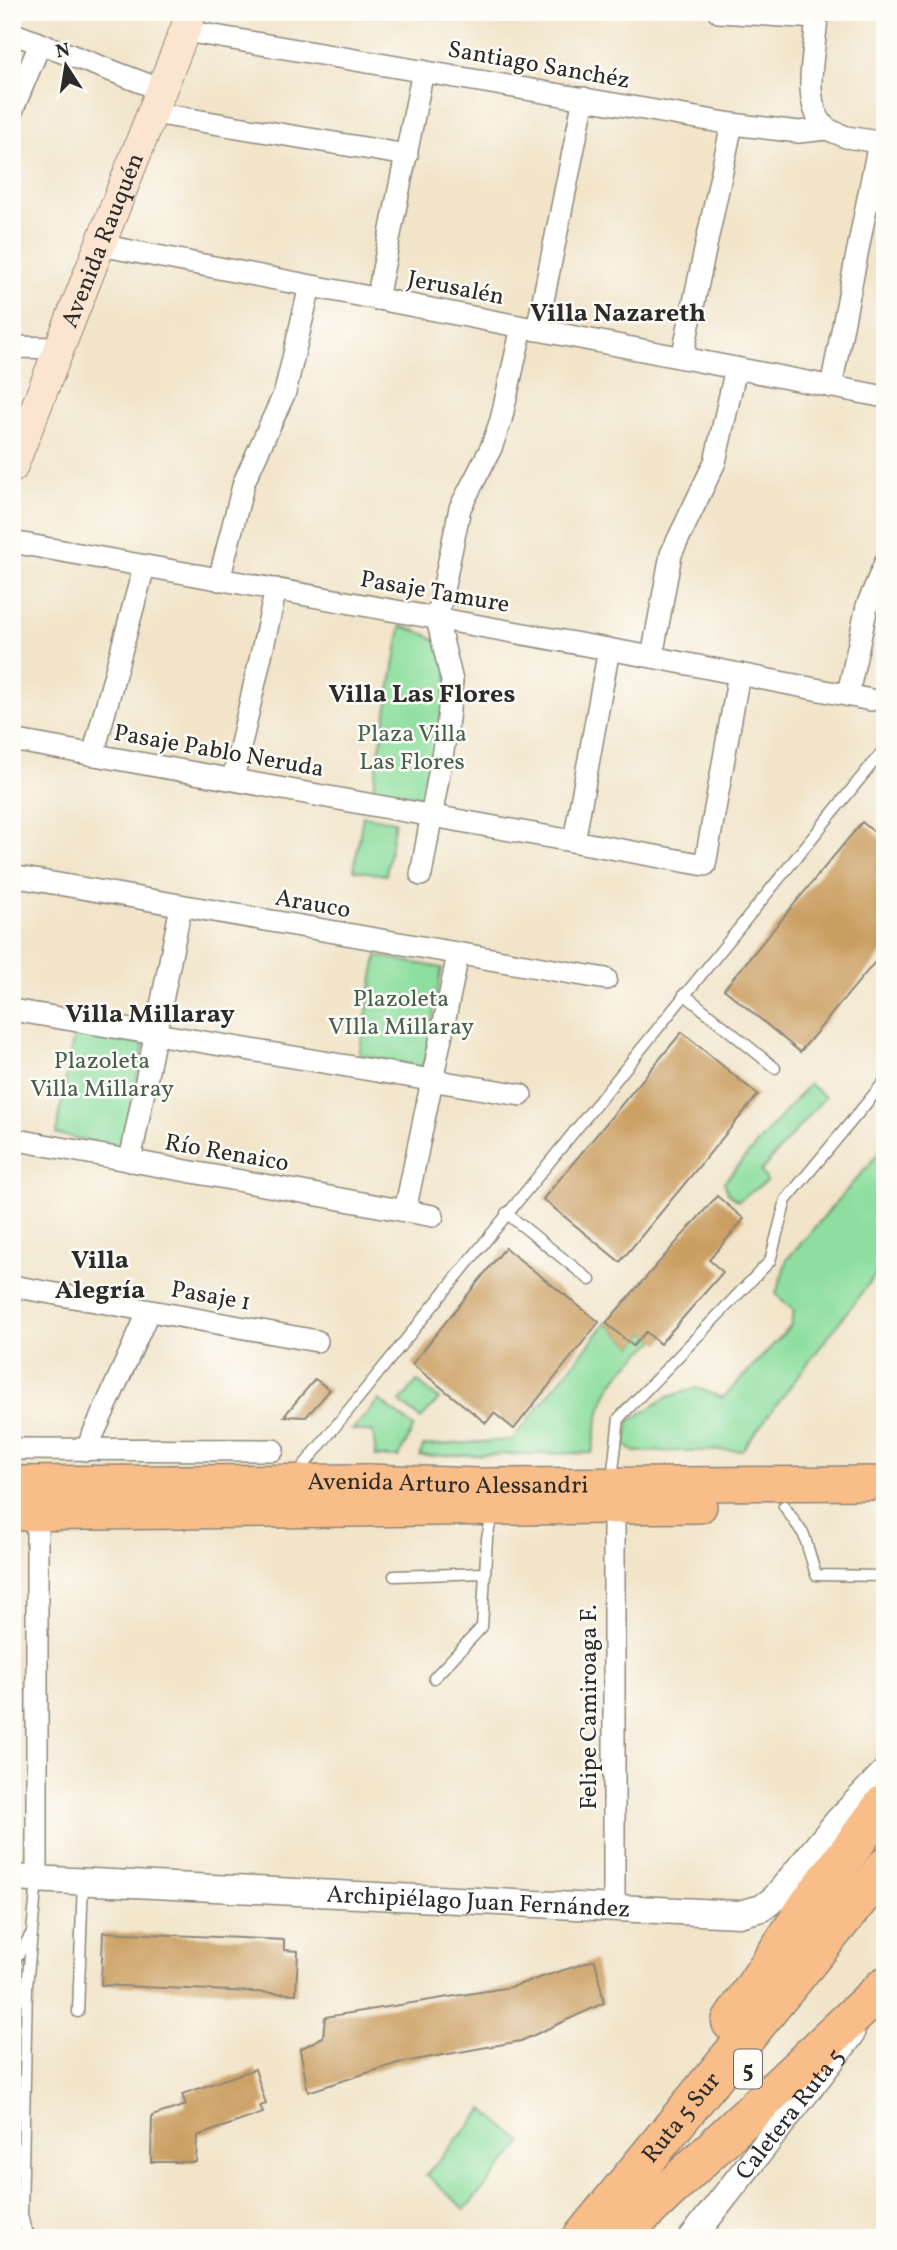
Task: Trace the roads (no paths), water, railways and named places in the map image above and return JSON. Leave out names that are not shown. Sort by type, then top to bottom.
[{"type":"highway","points":[[617,2196],[779,1947],[885,1803]]},
{"type":"highway","name":"Ruta 5 Sur","points":[[582,2238],[885,1867]]},
{"type":"highway","name":"Ruta 5 Sur","points":[[610,2238],[885,1901]]},
{"type":"highway","points":[[618,2238],[885,1988]]},
{"type":"main road","name":"Avenida Rauquén","points":[[12,468],[189,22]]},
{"type":"main road","name":"Avenida Arturo Alessandri","points":[[12,1483],[493,1509],[613,1495],[885,1483]]},
{"type":"main road","name":"Avenida Arturo Alessandri","points":[[24,1513],[477,1485],[784,1506],[885,1505]]},
{"type":"street","points":[[719,12],[817,15],[812,103],[818,118],[827,129]]},
{"type":"street","name":"Santiago Sanchéz","points":[[189,22],[423,71],[732,124],[799,132],[827,129],[846,136],[882,142]]},
{"type":"street","points":[[12,33],[157,102],[407,155]]},
{"type":"street","points":[[12,111],[40,44]]},
{"type":"street","points":[[377,299],[423,71]]},
{"type":"street","points":[[421,875],[447,727],[452,681],[437,619],[460,508],[491,448],[530,328],[584,98]]},
{"type":"street","points":[[682,358],[732,124]]},
{"type":"street","points":[[831,387],[882,142]]},
{"type":"street","points":[[864,220],[885,224]]},
{"type":"street","name":"Jerusalén","points":[[100,245],[885,397]]},
{"type":"street","points":[[219,580],[244,482],[285,392],[310,286]]},
{"type":"street","points":[[12,347],[60,348]]},
{"type":"street","points":[[652,657],[671,554],[678,533],[708,482],[715,462],[736,368]]},
{"type":"street","name":"Pasaje Tamure","points":[[12,541],[609,649],[878,702]]},
{"type":"street","points":[[848,694],[867,606],[885,563]]},
{"type":"street","points":[[93,755],[144,567]]},
{"type":"street","points":[[233,779],[276,589]]},
{"type":"street","points":[[574,841],[609,649]]},
{"type":"street","name":"Pasaje Pablo Neruda","points":[[12,740],[705,866],[739,674]]},
{"type":"street","name":"Arauco","points":[[12,876],[606,979]]},
{"type":"street","points":[[130,1161],[181,906]]},
{"type":"street","points":[[405,1211],[458,955]]},
{"type":"street","points":[[12,1010],[433,1083],[520,1095]]},
{"type":"street","name":"Río Renaico","points":[[12,1139],[433,1216]]},
{"type":"street","name":"Pasaje 1","points":[[12,1286],[317,1341]]},
{"type":"street","points":[[86,1450],[149,1311]]},
{"type":"street","points":[[12,1449],[273,1450]]},
{"type":"street","name":"Felipe Camiroaga F.","points":[[613,1495],[614,1907]]},
{"type":"street","points":[[24,1513],[25,1879]]},
{"type":"street","name":"Archipiélago Juan Fernández","points":[[25,1879],[739,1914],[762,1908],[775,1898],[838,1821],[885,1772]]},
{"type":"street","name":"Caletera Ruta 5","points":[[692,2238],[806,2096],[885,1988]]},
{"type":"lane","points":[[282,1496],[506,1213],[885,748]]},
{"type":"lane","points":[[684,994],[775,1068]]},
{"type":"lane","points":[[613,1495],[619,1418],[769,1261],[786,1200],[885,1081]]},
{"type":"lane","points":[[506,1213],[590,1280]]},
{"type":"lane","points":[[784,1506],[804,1535],[816,1576],[885,1576]]},
{"type":"lane","points":[[434,1678],[482,1626],[487,1538],[493,1509]]},
{"type":"lane","points":[[394,1576],[485,1573]]},
{"type":"lane","points":[[25,1879],[32,1933],[27,1986],[22,2214],[25,2228],[32,2238]]},
{"type":"lane","points":[[78,2012],[83,1882]]},
{"type":"lane","points":[[12,1965],[32,1933]]},
{"type":"district","name":"Villa Nazareth","points":[[618,312]]},
{"type":"district","name":"Villa Las Flores","points":[[422,693]]},
{"type":"district","name":"Villa Millaray","points":[[150,1013]]},
{"type":"district","name":"Villa Alegría","points":[[100,1274]]},
{"type":"park label","name":"Plaza Villa Las Flores","points":[[412,747]]},
{"type":"park label","name":"Plazoleta VIlla Millaray","points":[[401,1012]]},
{"type":"park label","name":"Plazoleta Villa Millaray","points":[[102,1074]]}]
